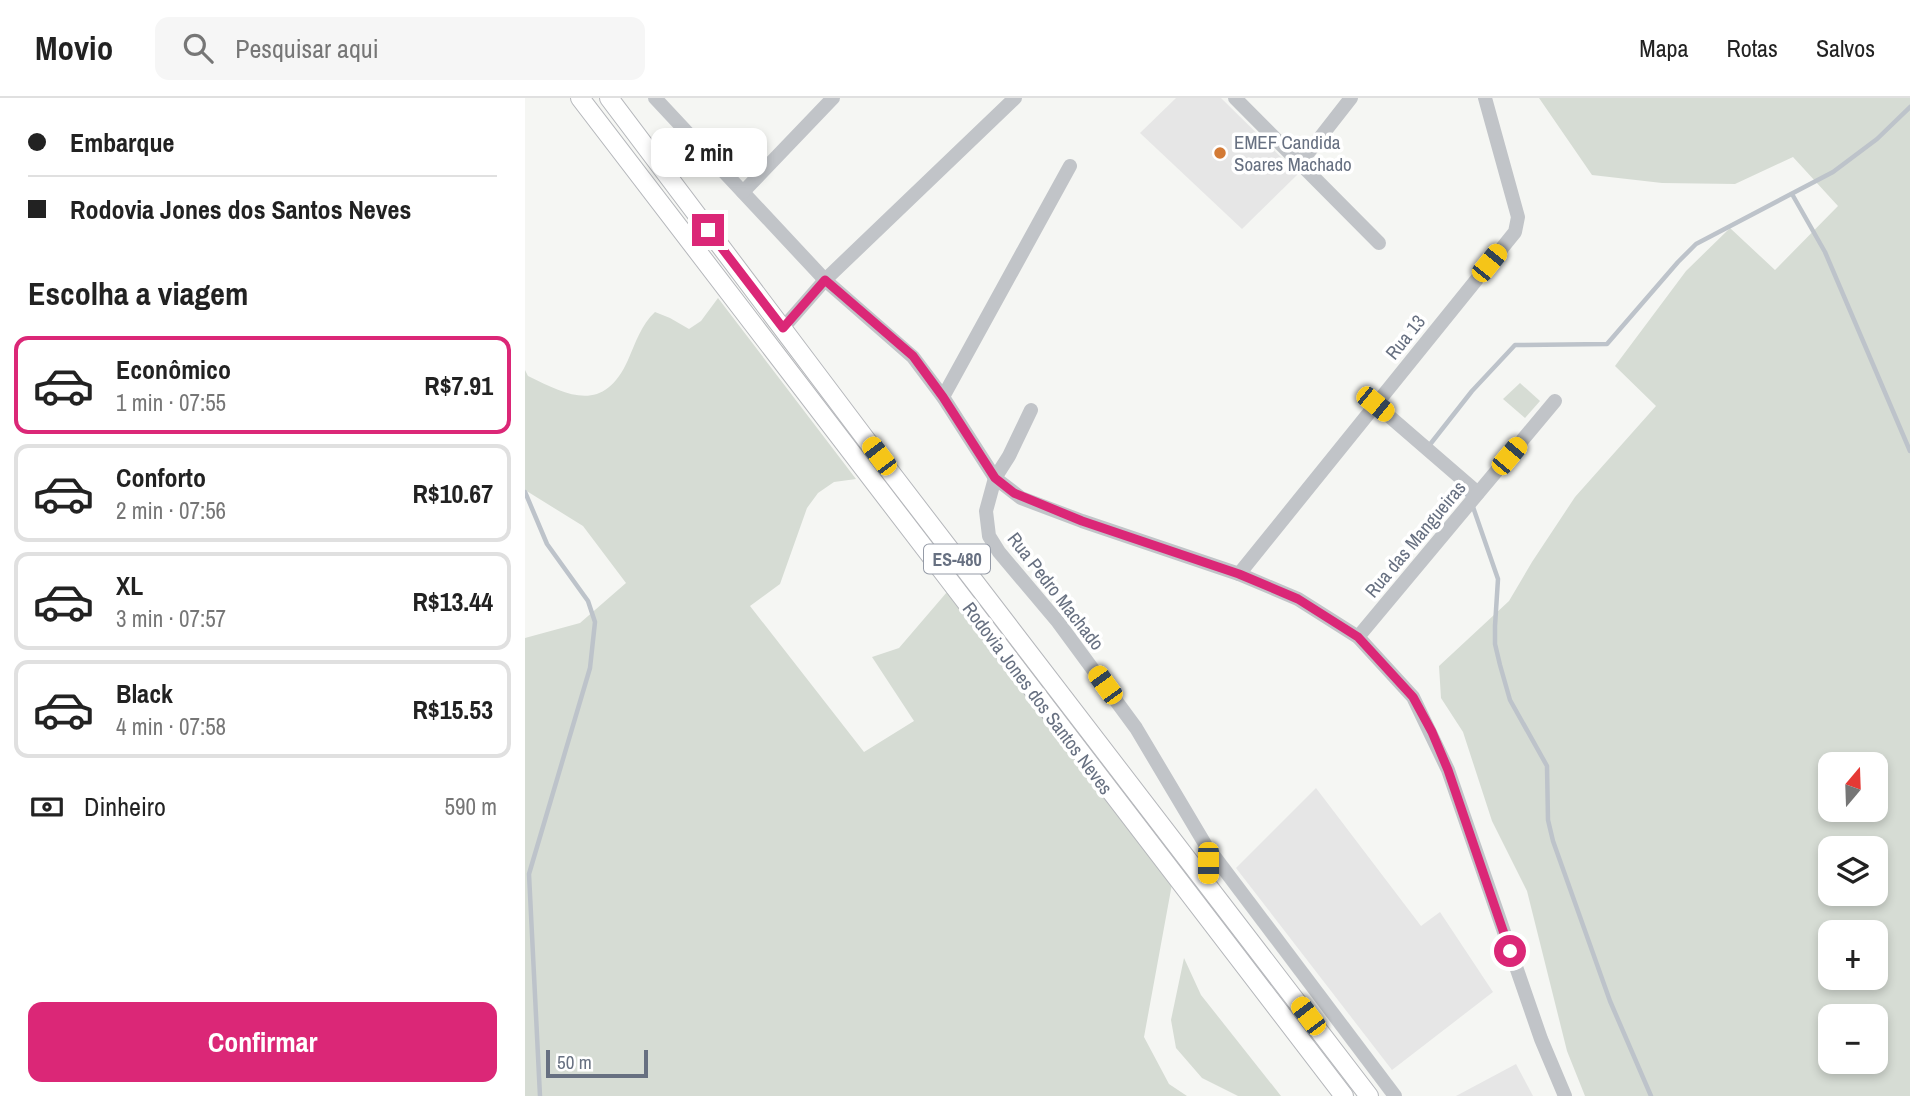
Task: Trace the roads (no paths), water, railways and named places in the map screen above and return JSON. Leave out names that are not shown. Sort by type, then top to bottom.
[{"type":"main road","name":"Rodovia Jones dos Santos Neves","points":[[580,98],[1344,1096]]},
{"type":"main road","name":"Rodovia Jones dos Santos Neves","points":[[609,98],[942,540],[1369,1096]]},
{"type":"street","points":[[656,98],[825,280],[913,356],[995,478],[1021,498],[1239,574],[1298,599],[1358,637],[1413,697],[1432,732],[1462,808],[1541,1040],[1565,1096]]},
{"type":"street","points":[[743,192],[833,98]]},
{"type":"street","points":[[783,328],[825,280],[1015,98]]},
{"type":"street","points":[[1235,98],[1379,243]]},
{"type":"street","points":[[1301,162],[1351,98]]},
{"type":"street","name":"Rua 13","points":[[1239,574],[1515,232],[1518,217],[1485,98]]},
{"type":"street","points":[[943,397],[1070,166]]},
{"type":"street","name":"Rua das Mangueiras","points":[[1358,637],[1555,401]]},
{"type":"street","points":[[1375,404],[1478,493]]},
{"type":"street","name":"Rua Pedro Machado","points":[[1031,410],[995,478],[986,511],[989,536],[999,552],[1058,622],[1136,728],[1205,844],[1395,1096]]},
{"type":"street","name":"Rua Pedro Machado","points":[[1205,844],[1208,885]]},
{"type":"waterway","points":[[1428,447],[1472,391],[1515,345],[1607,344],[1696,244],[1833,172],[1877,139],[1910,107]]},
{"type":"waterway","points":[[1792,194],[1825,252],[1910,451]]},
{"type":"waterway","points":[[1458,484],[1468,496]]},
{"type":"waterway","points":[[525,492],[547,544],[588,601],[595,622],[590,668],[529,874],[540,1096]]},
{"type":"waterway","points":[[1473,507],[1498,579],[1495,644],[1510,700],[1547,766],[1548,820],[1553,841],[1610,1001],[1651,1096]]},
{"type":"place","name":"EMEF Candida Soares Machado","points":[[1220,153]]}]
